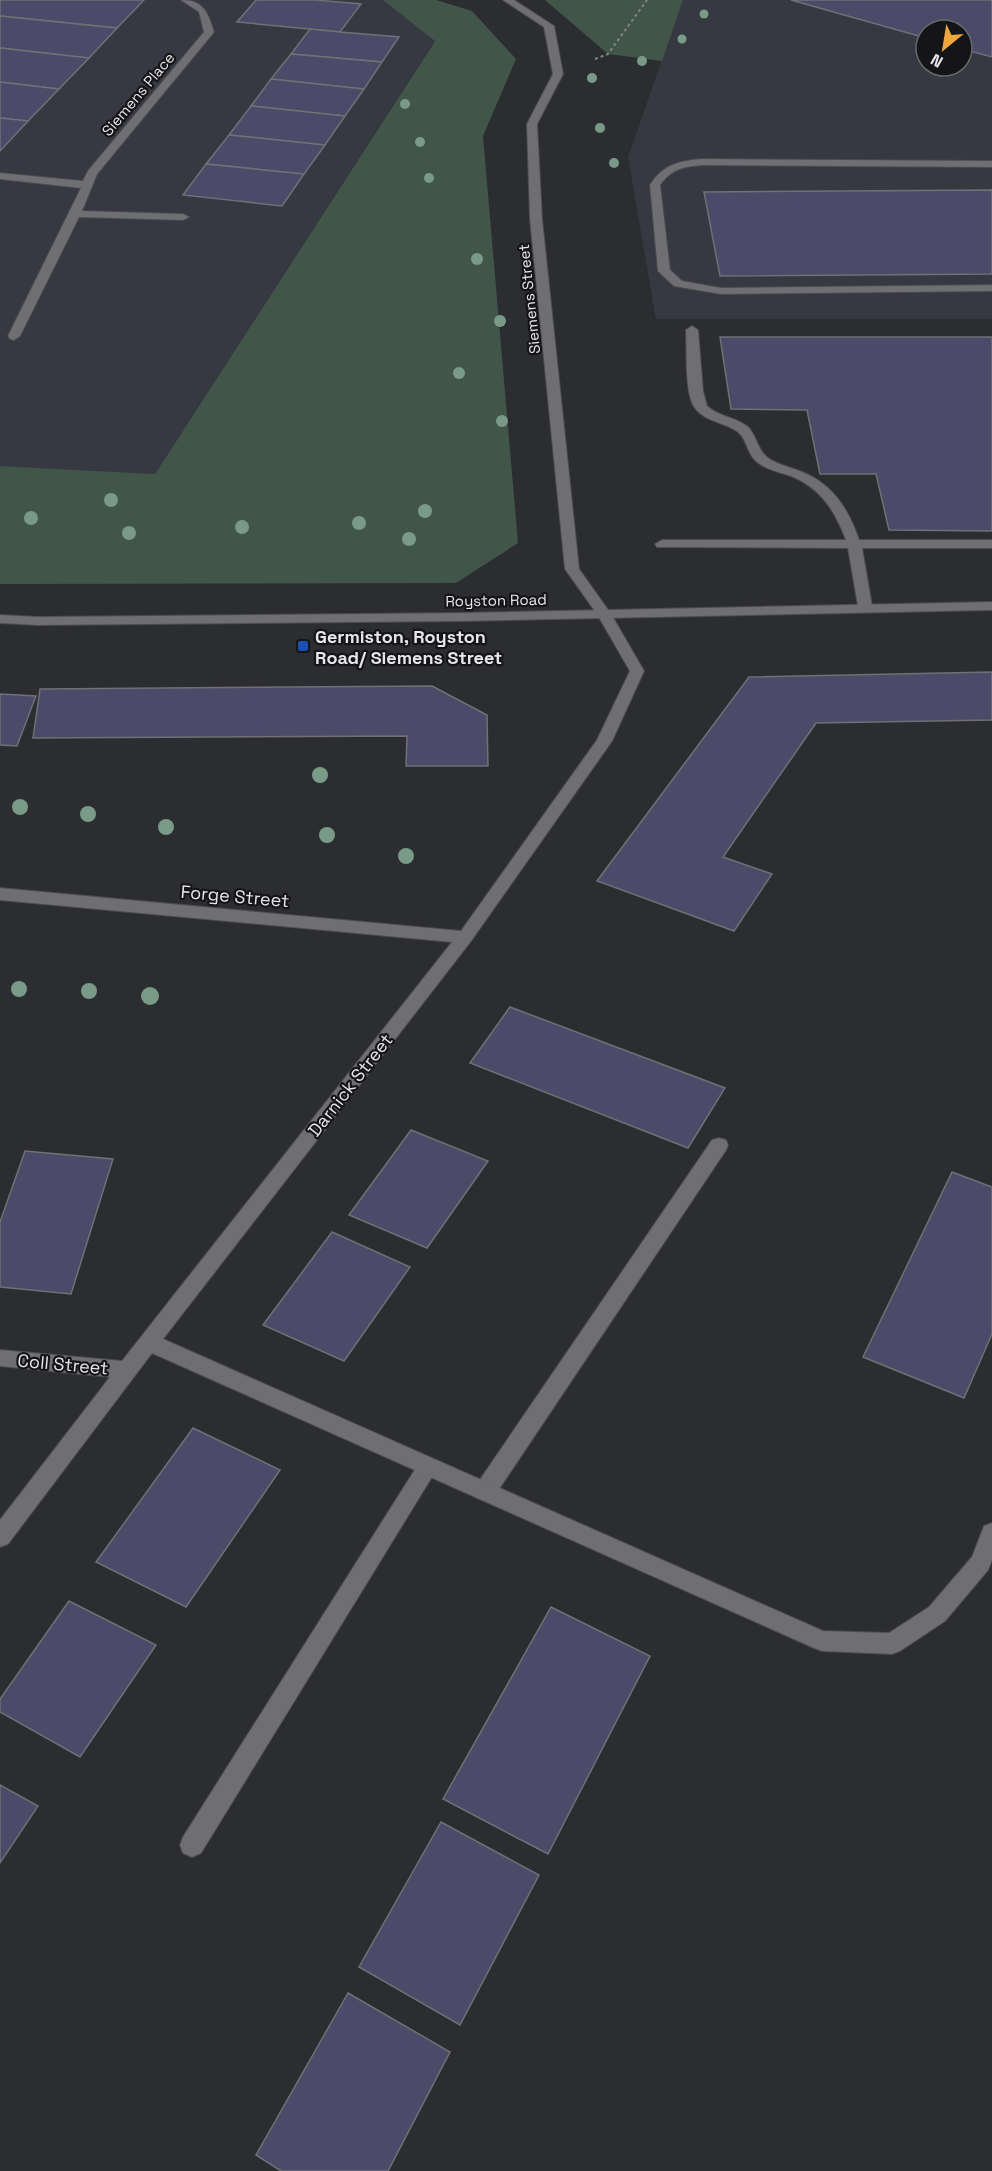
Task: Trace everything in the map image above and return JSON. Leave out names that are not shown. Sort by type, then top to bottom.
[{"type":"street","name":"Siemens Place","points":[[14,336],[75,214],[92,173],[209,32],[203,11],[186,0]]},
{"type":"street","points":[[508,0],[549,26],[558,74]]},
{"type":"street","name":"Siemens Street","points":[[558,74],[532,124],[536,219],[572,568],[604,614]]},
{"type":"street","points":[[992,164],[701,162],[679,164],[662,173],[655,185],[664,271],[678,284],[721,291],[992,288]]},
{"type":"street","points":[[0,176],[87,185]]},
{"type":"street","points":[[75,214],[183,217]]},
{"type":"street","points":[[692,330],[699,404],[709,414],[741,429],[751,438],[755,453],[762,460],[808,478],[823,487],[843,518],[854,543],[865,606]]},
{"type":"street","points":[[662,544],[992,544]]},
{"type":"street","name":"Royston Road","points":[[0,619],[38,621],[294,620],[865,606],[992,606]]},
{"type":"street","name":"Darnick Street","points":[[0,1537],[148,1342],[465,938],[604,741],[638,671],[604,614]]},
{"type":"street","name":"Forge Street","points":[[0,894],[465,938]]},
{"type":"street","points":[[485,1491],[718,1145]]},
{"type":"street","points":[[148,1342],[822,1641],[892,1644],[937,1614],[986,1567],[992,1533]]},
{"type":"street","name":"Coll Street","points":[[6,1359],[127,1370]]},
{"type":"street","points":[[192,1845],[428,1466]]},
{"type":"path","points":[[558,74],[608,54],[647,0]]},
{"type":"shaded area","points":[[0,0],[383,0],[435,40],[155,474],[0,466]]},
{"type":"shaded area","points":[[683,0],[992,0],[992,319],[656,319],[628,157]]},
{"type":"green space","points":[[383,0],[436,0],[472,11],[516,59],[483,136],[518,543],[456,583],[0,584],[0,466],[155,474],[435,41]]},
{"type":"green space","points":[[545,0],[683,0],[662,61],[608,54]]},
{"type":"building","points":[[0,0],[144,0],[117,28],[0,16]]},
{"type":"building","points":[[256,0],[316,0],[361,4],[340,32],[237,22]]},
{"type":"building","points":[[791,0],[992,0],[992,57],[974,52],[974,18],[914,18],[914,35]]},
{"type":"building","points":[[0,16],[117,28],[89,58],[0,48]]},
{"type":"building","points":[[310,29],[399,37],[382,62],[291,54]]},
{"type":"building","points":[[0,48],[89,58],[59,89],[0,82]]},
{"type":"building","points":[[291,54],[382,62],[364,89],[271,79]]},
{"type":"building","points":[[271,79],[364,89],[345,116],[251,106]]},
{"type":"building","points":[[0,82],[59,89],[28,121],[0,118]]},
{"type":"building","points":[[251,106],[345,116],[325,145],[229,135]]},
{"type":"building","points":[[0,118],[28,121],[0,151]]},
{"type":"building","points":[[229,135],[325,145],[304,174],[206,164]]},
{"type":"building","points":[[206,164],[304,174],[282,206],[183,195]]},
{"type":"building","points":[[992,190],[992,274],[720,276],[704,192]]},
{"type":"building","points":[[720,337],[992,337],[992,531],[889,530],[876,474],[820,474],[807,410],[731,409]]},
{"type":"building","points":[[992,672],[992,720],[816,723],[723,857],[772,874],[734,931],[597,881],[749,677]]},
{"type":"building","points":[[432,686],[487,715],[488,766],[406,766],[407,736],[33,738],[40,689]]},
{"type":"building","points":[[0,694],[36,696],[17,746],[0,745]]},
{"type":"building","points":[[510,1007],[725,1088],[688,1148],[470,1063]]},
{"type":"building","points":[[411,1130],[488,1161],[427,1248],[349,1215]]},
{"type":"building","points":[[25,1151],[113,1159],[71,1294],[0,1287],[0,1222]]},
{"type":"building","points":[[952,1172],[992,1187],[992,1334],[964,1398],[863,1357]]},
{"type":"building","points":[[332,1232],[410,1267],[344,1361],[263,1325]]},
{"type":"building","points":[[193,1428],[280,1470],[186,1607],[96,1562]]},
{"type":"building","points":[[69,1601],[156,1645],[80,1757],[0,1712],[0,1699]]},
{"type":"building","points":[[551,1607],[650,1656],[548,1854],[443,1799]]},
{"type":"building","points":[[0,1785],[38,1806],[0,1863]]},
{"type":"building","points":[[441,1822],[539,1875],[460,2025],[359,1967]]},
{"type":"building","points":[[348,1993],[450,2052],[388,2171],[281,2171],[256,2155]]},
{"type":"place","name":"Germiston, Royston Road/ Siemens Street","points":[[303,646]]}]
